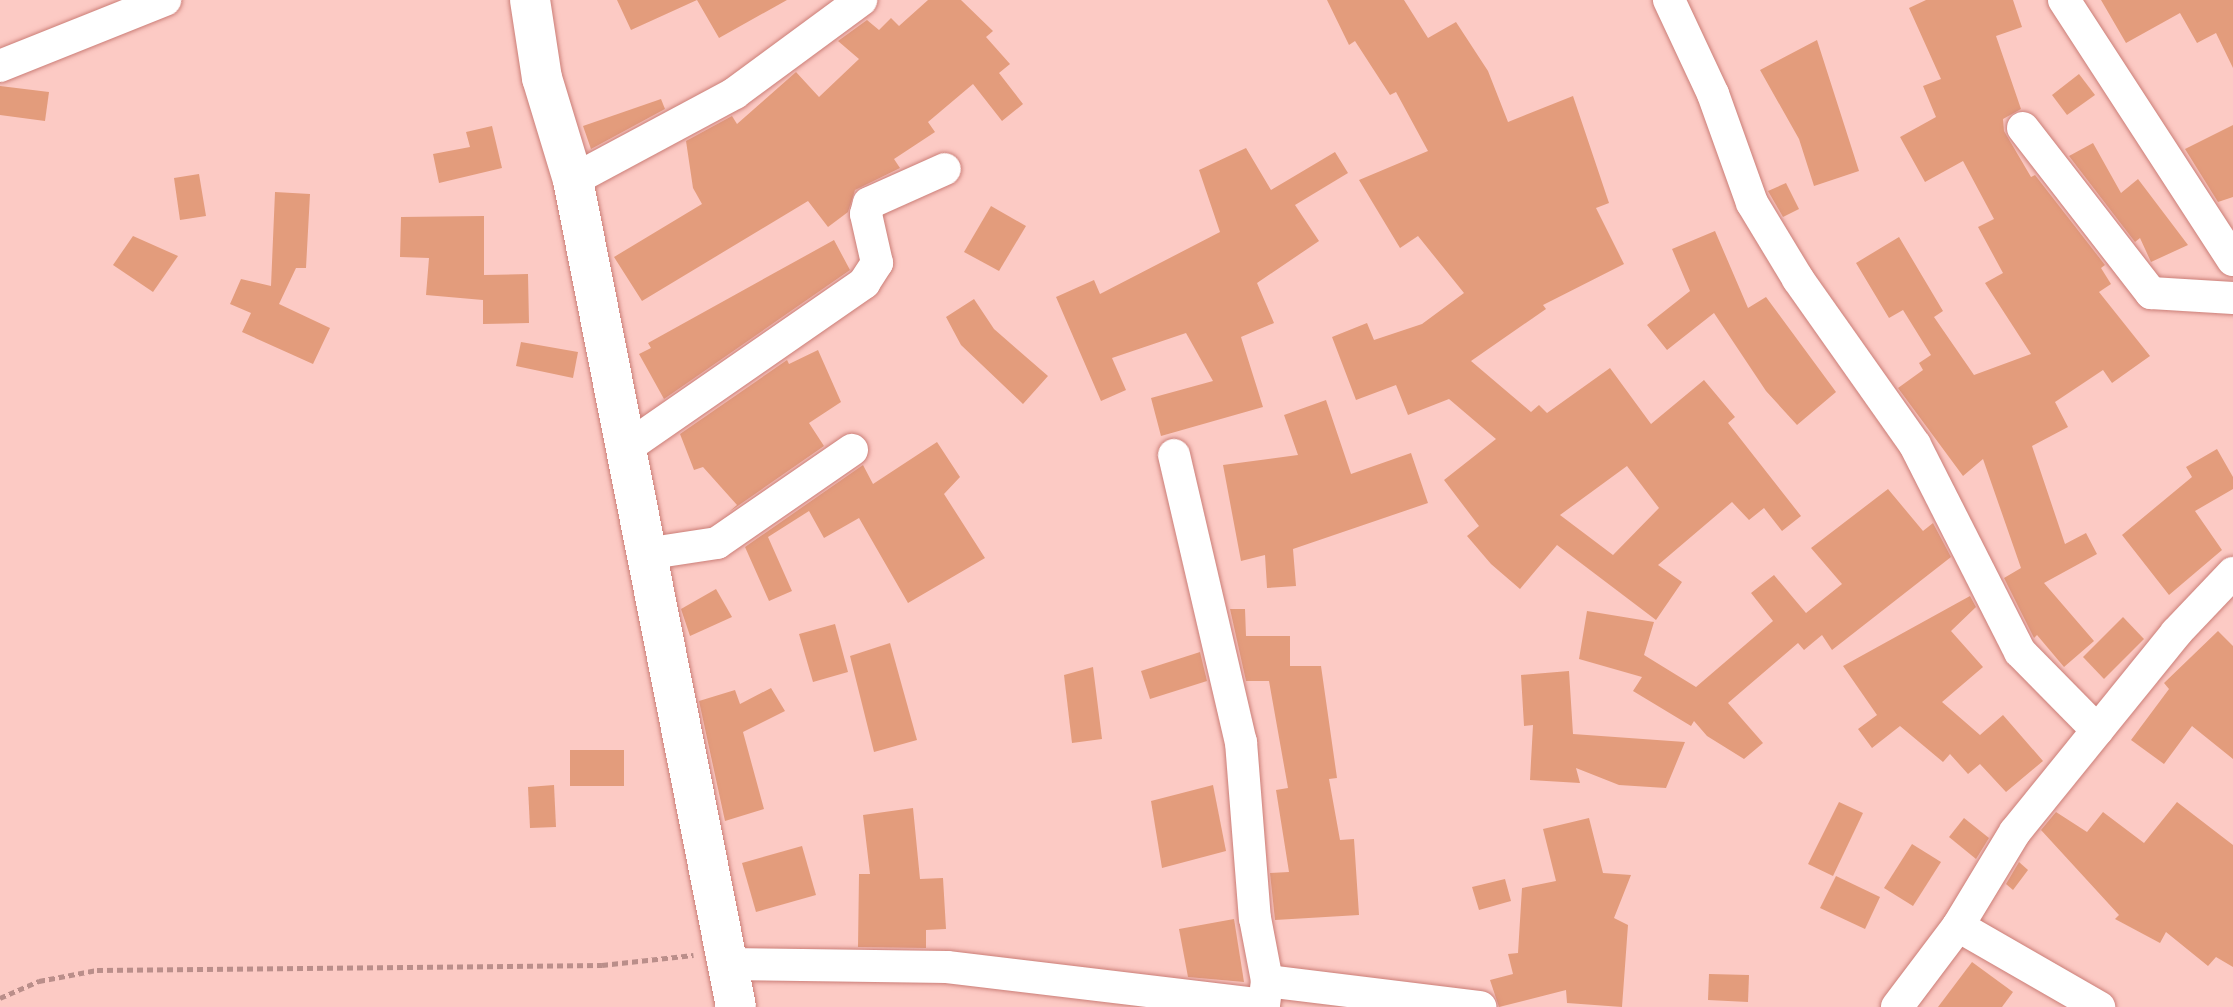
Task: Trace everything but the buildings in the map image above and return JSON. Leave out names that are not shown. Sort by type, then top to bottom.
[{"type":"street","points":[[0,66],[165,0]]},
{"type":"street","points":[[530,0],[542,78],[573,180],[736,1007]]},
{"type":"street","points":[[573,180],[735,93],[861,0]]},
{"type":"street","points":[[1669,0],[1713,94],[1752,203],[1798,279],[1915,445],[2020,652],[2097,730]]},
{"type":"street","points":[[2064,0],[2233,260]]},
{"type":"street","points":[[2023,128],[2151,293],[2233,298]]},
{"type":"street","points":[[626,448],[864,283],[877,263],[866,214],[869,203],[945,169]]},
{"type":"street","points":[[645,554],[717,543],[852,450]]},
{"type":"street","points":[[727,958],[947,967],[1264,1005],[1267,981],[1255,918],[1241,742],[1174,455]]},
{"type":"street","points":[[1897,1007],[1958,926],[2015,832],[2097,730],[2233,573]]},
{"type":"street","points":[[1958,926],[2099,1007]]},
{"type":"street","points":[[1267,981],[1480,1007]]},
{"type":"path","points":[[0,998],[39,981],[97,970],[602,965],[727,958]]}]
